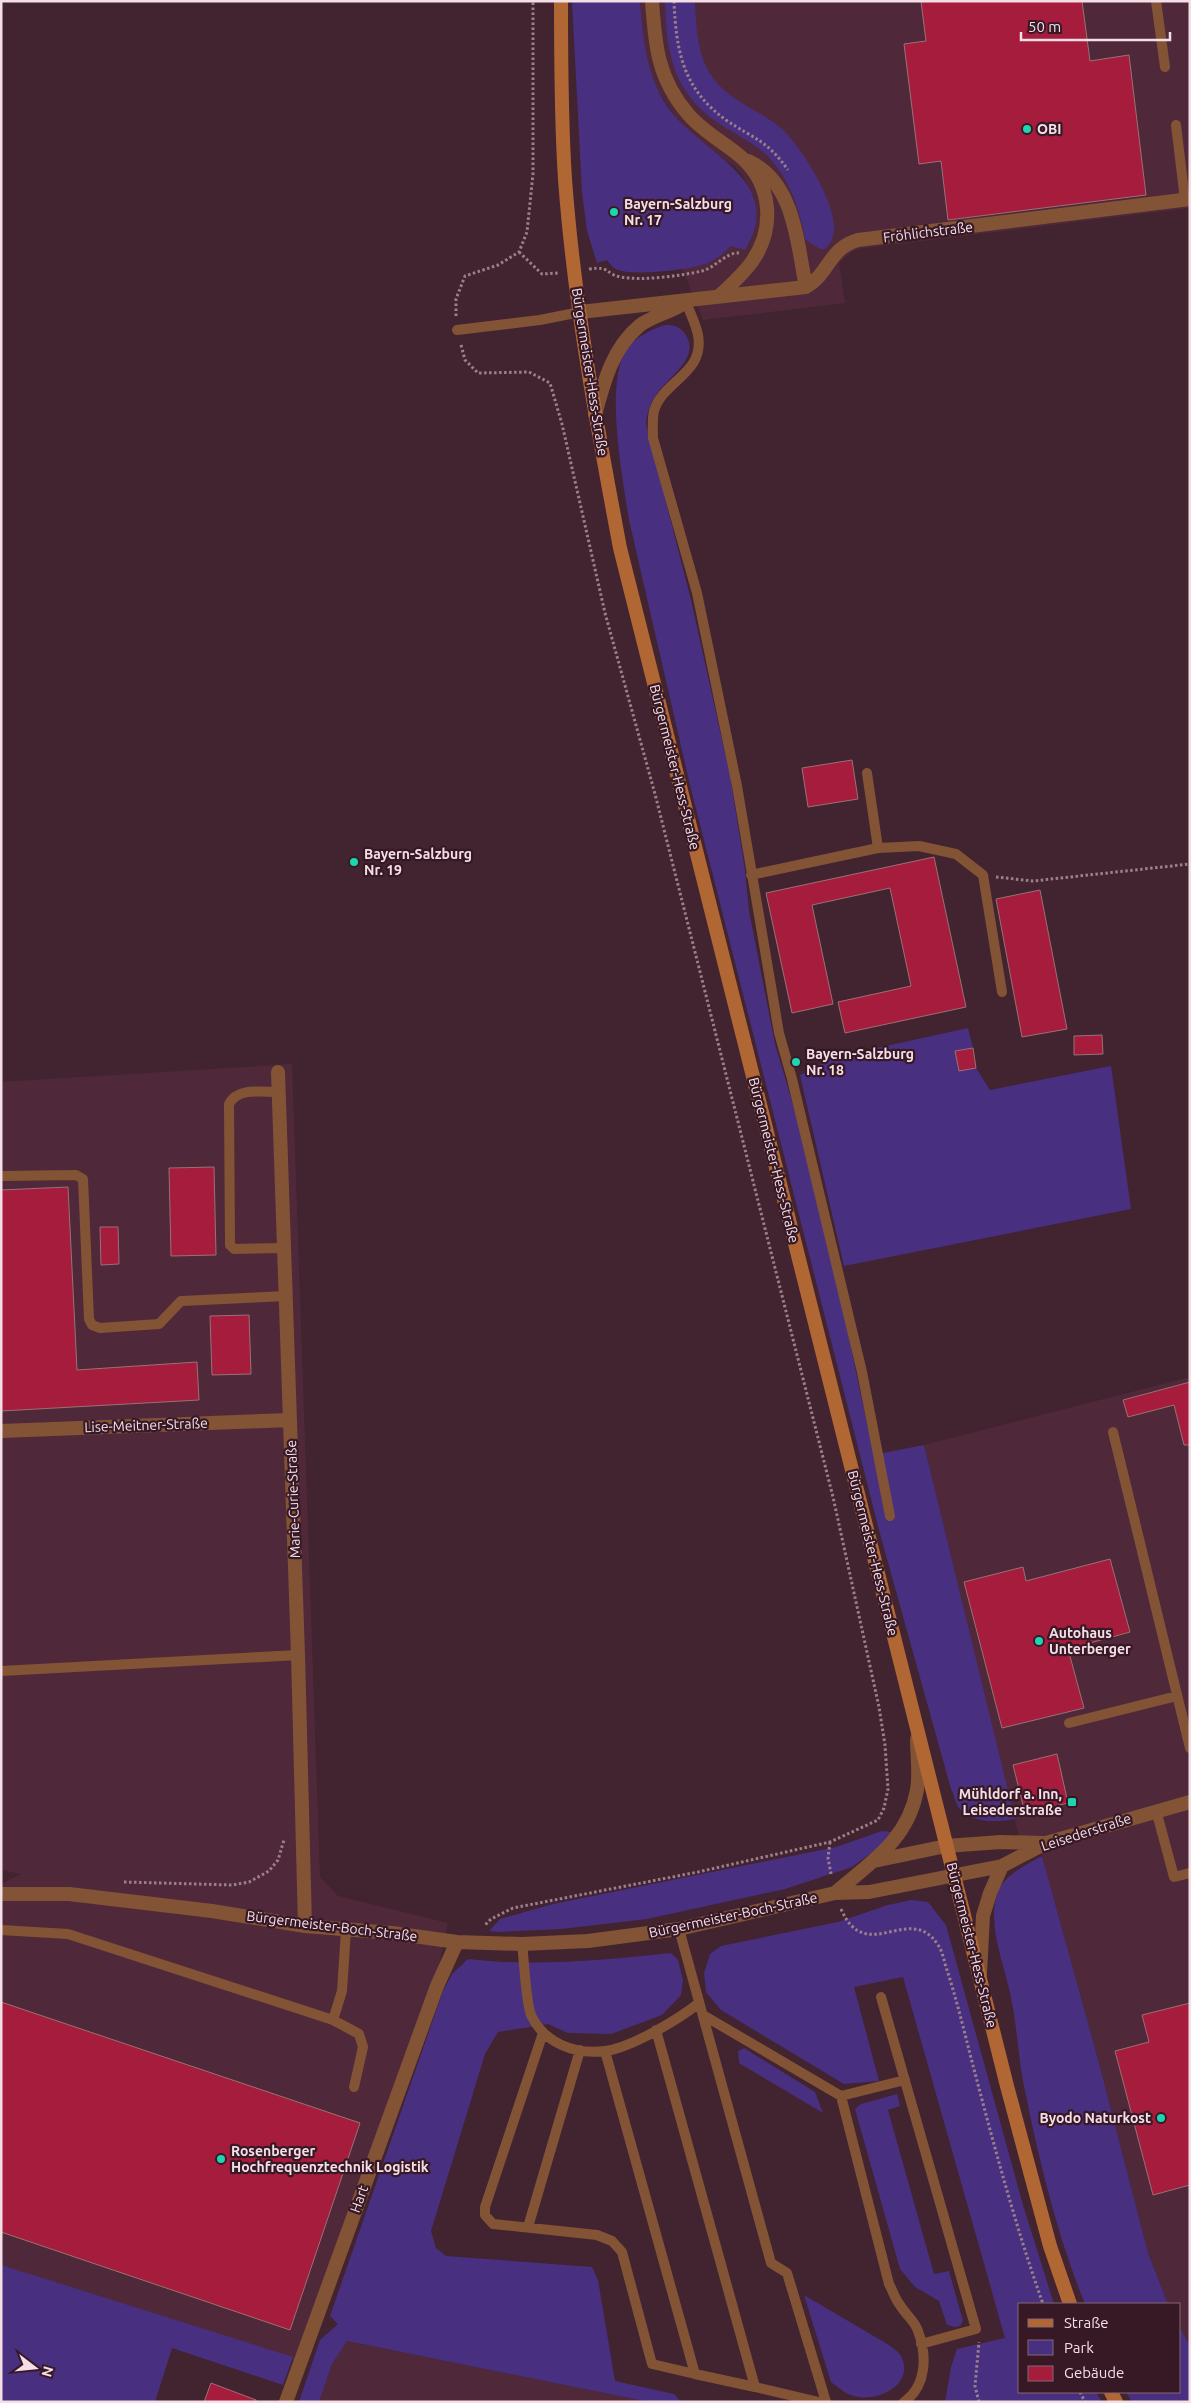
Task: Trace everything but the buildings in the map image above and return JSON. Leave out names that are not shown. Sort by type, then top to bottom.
[{"type":"main road","name":"Bürgermeister-Hess-Straße","points":[[561,1],[565,178],[574,271],[595,416],[620,548],[946,1846],[1037,2200],[1070,2303]]},
{"type":"street","points":[[580,312],[806,288],[792,220],[785,200],[770,174],[758,165],[743,158],[703,129],[677,100],[660,64],[656,48],[652,1]]},
{"type":"street","points":[[719,296],[754,257],[761,247],[765,234],[768,208],[766,195],[760,181],[743,158]]},
{"type":"street","name":"Fröhlichstraße","points":[[806,288],[818,280],[828,263],[845,244],[858,240],[1187,199]]},
{"type":"street","points":[[595,416],[607,371],[621,345],[640,325],[686,302]]},
{"type":"street","name":"Marie-Curie-Straße","points":[[278,1072],[298,1655],[304,1926]]},
{"type":"street","name":"Lise-Meitner-Straße","points":[[1,1430],[290,1420]]},
{"type":"street","points":[[835,1893],[891,1845],[911,1814],[917,1788],[916,1727]]},
{"type":"street","name":"Leisederstraße","points":[[955,1876],[1002,1866],[1046,1843],[1156,1810],[1190,1802]]},
{"type":"street","points":[[873,1861],[946,1846],[1001,1842],[1046,1843]]},
{"type":"street","points":[[980,1977],[983,1916],[990,1893],[1002,1866]]},
{"type":"street","name":"Bürgermeister-Boch-Straße","points":[[1,1894],[69,1894],[212,1911],[304,1926],[457,1942],[522,1944],[588,1942],[679,1929],[835,1893],[869,1892],[955,1876]]},
{"type":"street","name":"Hart","points":[[286,2402],[437,1986],[457,1942]]},
{"type":"lane","points":[[1156,1],[1165,67]]},
{"type":"lane","points":[[1176,124],[1187,199]]},
{"type":"lane","points":[[686,302],[698,336],[697,356],[686,375],[664,392],[660,399],[654,412],[653,438],[697,593],[737,786],[779,1033],[792,1079],[862,1372],[890,1516]]},
{"type":"lane","points":[[457,330],[540,320],[580,312]]},
{"type":"lane","points":[[867,773],[878,848]]},
{"type":"lane","points":[[752,875],[878,848],[919,846],[956,854],[983,875],[1002,992]]},
{"type":"lane","points":[[278,1092],[241,1092],[233,1097],[229,1104],[230,1245],[234,1248],[284,1248]]},
{"type":"lane","points":[[1,1176],[76,1175],[83,1179],[89,1319],[92,1325],[100,1328],[159,1324],[181,1301],[286,1296]]},
{"type":"lane","points":[[1113,1432],[1190,1748]]},
{"type":"lane","points":[[1,1671],[298,1655]]},
{"type":"lane","points":[[1069,1723],[1177,1696]]},
{"type":"lane","points":[[1156,1810],[1174,1877],[1190,1873]]},
{"type":"lane","points":[[679,1929],[771,2262],[787,2273],[826,2402]]},
{"type":"lane","points":[[1,1930],[68,1934],[333,2020],[360,2034],[363,2047],[354,2086]]},
{"type":"lane","points":[[333,2020],[342,1991],[346,1930]]},
{"type":"lane","points":[[522,1944],[531,2014],[543,2033],[555,2044],[580,2050],[605,2051],[677,2021],[699,2003]]},
{"type":"lane","points":[[881,1997],[976,2329],[921,2344]]},
{"type":"lane","points":[[703,2015],[841,2096],[905,2080]]},
{"type":"lane","points":[[656,2030],[755,2387]]},
{"type":"lane","points":[[543,2033],[485,2208],[485,2216],[493,2224],[597,2234],[612,2241],[622,2252],[652,2364],[819,2402]]},
{"type":"lane","points":[[528,2227],[580,2050]]},
{"type":"lane","points":[[605,2051],[695,2374]]},
{"type":"lane","points":[[841,2096],[889,2284],[900,2306],[918,2330],[921,2344],[924,2365],[921,2380],[917,2390],[904,2402]]},
{"type":"path","points":[[474,1943],[483,1927],[492,1919],[513,1908],[698,1872],[830,1842],[878,1820],[884,1808],[888,1789],[888,1772],[879,1706],[830,1487],[655,794],[605,613],[562,424],[550,383],[529,372],[478,373],[465,360],[457,330],[456,299],[465,276],[498,266],[519,252],[527,232],[532,204],[533,1]]},
{"type":"path","points":[[674,1],[678,46],[686,73],[693,87],[727,120],[767,144],[794,178]]},
{"type":"path","points":[[519,252],[542,274],[602,268],[619,277],[634,279],[704,271],[736,253],[754,257]]},
{"type":"path","points":[[983,875],[1033,882],[1190,864]]},
{"type":"path","points":[[116,1881],[232,1885],[250,1882],[269,1872],[278,1860],[284,1842],[284,1832]]},
{"type":"path","points":[[830,1842],[828,1858],[835,1893],[851,1926],[858,1932],[875,1936],[906,1928],[917,1928],[926,1932],[938,1945],[953,1989],[1012,2208],[1043,2303]]},
{"type":"path","points":[[976,2329],[980,2344],[976,2386],[979,2402]]},
{"type":"shaded area","points":[[640,1],[1190,1],[1190,208],[857,249],[839,264],[845,303],[703,320],[682,268],[702,265],[714,260],[731,246],[750,242],[755,220],[754,198],[743,176],[735,167],[695,138],[680,124],[656,88],[648,68],[644,50]]},
{"type":"shaded area","points":[[292,1064],[320,1877],[338,1896],[448,1923],[439,1965],[295,2361],[1,2266],[1,1884],[21,1874],[1,1870],[1,1082]]},
{"type":"shaded area","points":[[1190,1377],[1190,2346],[1181,2330],[1181,2303],[1168,2303],[1148,2253],[1099,2063],[1039,1845],[1022,1849],[924,1445]]},
{"type":"shaded area","points":[[346,2341],[649,2402],[319,2402],[332,2364]]},
{"type":"green space","points":[[572,1],[640,1],[650,69],[667,106],[681,123],[734,169],[748,185],[755,204],[755,225],[745,250],[731,246],[706,264],[685,269],[629,272],[615,269],[607,260],[597,263],[587,231],[582,193]]},
{"type":"green space","points":[[665,1],[695,1],[700,49],[711,75],[735,99],[781,128],[799,149],[817,179],[831,210],[834,224],[833,238],[825,249],[820,249],[805,239],[796,203],[779,169],[762,151],[704,112],[687,93],[676,72],[669,49]]},
{"type":"green space","points":[[665,325],[676,326],[683,331],[689,343],[689,351],[681,367],[654,398],[649,409],[646,424],[691,600],[730,776],[745,870],[749,911],[775,1044],[794,1108],[834,1268],[873,1452],[883,1453],[924,1445],[1015,1819],[985,1821],[971,1817],[956,1804],[951,1789],[879,1530],[690,785],[629,520],[617,434],[616,388],[619,368],[625,352],[642,335]]},
{"type":"green space","points":[[968,1028],[973,1048],[955,1051],[959,1071],[976,1068],[990,1090],[1111,1066],[1131,1209],[844,1266],[800,1075],[831,1058]]},
{"type":"green space","points":[[882,1831],[891,1832],[882,1845],[852,1867],[785,1889],[647,1919],[561,1929],[489,1931],[500,1919],[553,1904],[836,1847]]},
{"type":"green space","points":[[1042,1856],[1099,2063],[1148,2253],[1168,2303],[1085,2303],[1065,2250],[1042,2166],[1029,2109],[1021,2071],[1013,2008],[995,1933],[994,1907],[997,1894],[1009,1876]]},
{"type":"green space","points":[[911,1900],[928,1902],[946,1925],[1023,2205],[1054,2303],[1018,2303],[1018,2393],[1097,2393],[1102,2402],[945,2402],[951,2367],[957,2349],[1005,2338],[903,1977],[854,1987],[879,2081],[844,2084],[721,2010],[706,1992],[704,1973],[710,1954],[721,1946],[838,1922],[888,1905]]},
{"type":"green space","points":[[671,1953],[678,1960],[683,1980],[681,1995],[662,2015],[611,2034],[568,2033],[548,2024],[498,2032],[485,2054],[431,2231],[436,2248],[446,2256],[592,2267],[598,2280],[615,2381],[674,2394],[681,2402],[649,2402],[347,2341],[332,2364],[319,2402],[299,2402],[320,2340],[338,2324],[330,2316],[443,1991],[452,1974],[468,1959],[544,1962],[595,1960]]},
{"type":"green space","points":[[744,2048],[815,2092],[823,2113],[739,2063],[738,2051]]},
{"type":"green space","points":[[897,2094],[900,2106],[888,2110],[934,2274],[949,2271],[963,2321],[960,2326],[947,2325],[939,2301],[915,2287],[900,2269],[855,2109],[861,2104]]},
{"type":"green space","points":[[1,2265],[293,2357],[283,2385],[172,2348],[155,2402],[1,2402]]},
{"type":"green space","points":[[804,2295],[889,2345],[897,2352],[901,2356],[904,2366],[900,2382],[885,2393],[876,2396],[858,2397],[851,2395],[831,2382]]},
{"type":"green space","points":[[1181,2330],[1190,2346],[1190,2402],[1132,2402],[1127,2393],[1181,2393]]},
{"type":"place","name":"OBI","points":[[1027,129]]},
{"type":"place","name":"Bayern-Salzburg Nr. 17","points":[[614,212]]},
{"type":"place","name":"Bayern-Salzburg Nr. 19","points":[[354,862]]},
{"type":"place","name":"Bayern-Salzburg Nr. 18","points":[[796,1062]]},
{"type":"place","name":"Autohaus Unterberger","points":[[1039,1641]]},
{"type":"place","name":"Mühldorf a. Inn, Leisederstraße","points":[[1072,1802]]},
{"type":"place","name":"Byodo Naturkost","points":[[1161,2118]]},
{"type":"place","name":"Rosenberger Hochfrequenztechnik Logistik","points":[[221,2159]]}]
